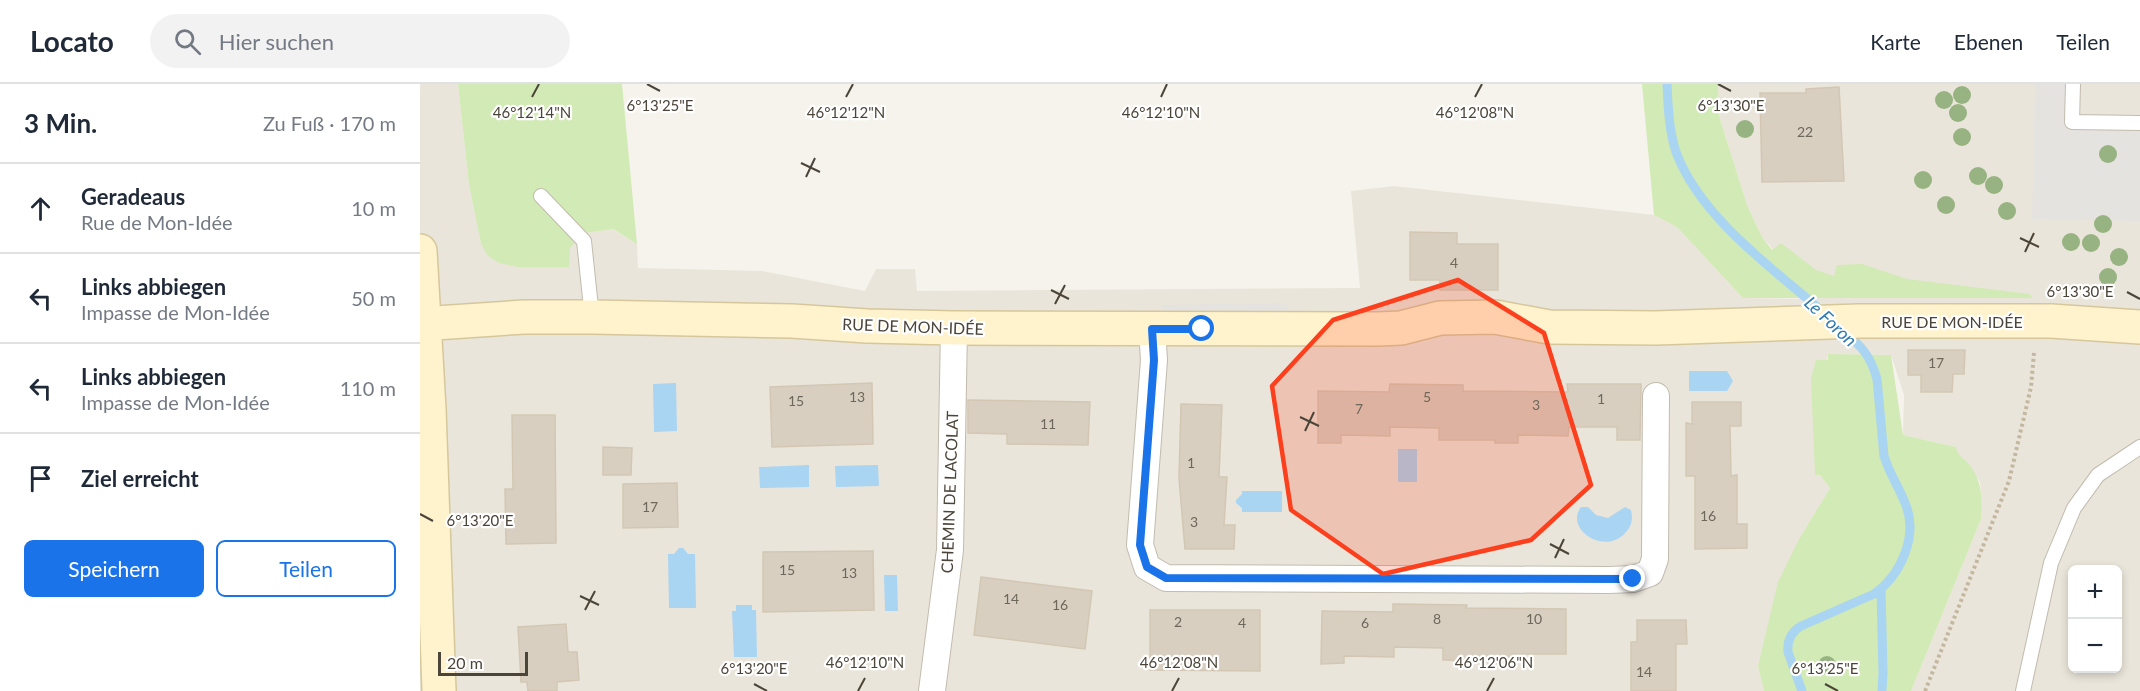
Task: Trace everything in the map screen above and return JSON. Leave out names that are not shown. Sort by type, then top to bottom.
[{"type":"street","points":[[420,251],[440,691]]},
{"type":"street","name":"RUE DE MON-IDÉE","points":[[422,323],[524,317],[592,317],[792,321],[954,328],[1401,328],[1440,318],[1495,317],[1549,327],[1656,328],[1859,321],[2050,321],[2140,327]]},
{"type":"street","name":"CHEMIN DE LACOLAT","points":[[933,691],[950,550],[954,328]]},
{"type":"street","points":[[1152,329],[1154,360],[1140,545],[1147,567],[1166,578],[1609,580],[1633,579],[1650,573],[1655,559],[1656,396]]},
{"type":"lane","points":[[2073,84],[2072,122],[2140,123]]},
{"type":"lane","points":[[541,196],[584,241],[592,317]]},
{"type":"lane","points":[[2023,691],[2051,563],[2074,508],[2098,475],[2140,447]]},
{"type":"path","points":[[1925,691],[2009,481],[2031,387],[2034,343]]},
{"type":"highlighted area","points":[[1458,280],[1544,333],[1591,485],[1531,540],[1383,574],[1291,510],[1272,386],[1333,320]]},
{"type":"shaded area","points":[[420,84],[458,84],[469,185],[481,244],[570,248],[585,233],[612,229],[637,244],[638,268],[762,271],[865,291],[876,269],[915,269],[917,291],[1360,288],[1351,191],[1394,186],[1654,215],[1677,227],[1743,298],[1816,299],[1762,237],[1747,205],[1719,116],[1718,84],[2140,84],[2140,691],[1911,691],[1981,519],[1980,482],[1967,462],[1958,456],[1956,447],[1903,435],[1904,395],[1891,355],[1828,354],[1815,475],[1820,475],[1830,488],[1799,539],[1758,665],[1764,691],[420,691]]},
{"type":"shaded area","points":[[2035,84],[2073,84],[2072,122],[2140,123],[2140,221],[2032,219]]},
{"type":"shaded area","points":[[1285,303],[1297,322],[1170,324],[1160,305]]},
{"type":"green space","points":[[458,84],[622,84],[637,244],[613,229],[585,233],[570,248],[569,267],[518,267],[499,263],[488,256],[481,244],[469,185]]},
{"type":"green space","points":[[1642,84],[1718,84],[1719,116],[1747,205],[1762,237],[1772,250],[1781,243],[1816,270],[1834,276],[1837,265],[1862,264],[1907,279],[2030,294],[2032,298],[1743,298],[1677,227],[1654,215]]},
{"type":"green space","points":[[1828,354],[1891,355],[1903,435],[1956,447],[1959,454],[1972,468],[1979,482],[1982,504],[1981,519],[1911,691],[1764,691],[1758,666],[1778,582],[1799,539],[1830,488],[1820,475],[1815,475],[1811,379],[1816,360],[1828,360]]},
{"type":"water","points":[[1689,371],[1727,371],[1733,381],[1727,391],[1689,391]]},
{"type":"water","points":[[676,383],[677,431],[654,432],[653,384]]},
{"type":"water","points":[[1398,449],[1417,449],[1417,482],[1398,482]]},
{"type":"water","points":[[809,465],[809,487],[760,488],[759,467]]},
{"type":"water","points":[[878,465],[879,486],[836,487],[835,466]]},
{"type":"water","points":[[1242,491],[1282,491],[1282,512],[1242,512],[1236,500]]},
{"type":"water","points":[[1581,507],[1588,507],[1596,515],[1608,518],[1625,507],[1631,510],[1631,524],[1626,532],[1617,539],[1608,542],[1598,541],[1589,537],[1578,524],[1577,515]]},
{"type":"water","points":[[679,548],[683,548],[688,554],[695,554],[696,608],[669,608],[668,554],[674,554]]},
{"type":"water","points":[[884,575],[897,575],[898,611],[885,611]]},
{"type":"water","points":[[736,605],[752,605],[752,610],[756,610],[757,657],[734,657],[732,611],[736,611]]},
{"type":"building","points":[[1839,87],[1844,181],[1762,182],[1760,93],[1806,93],[1806,89]]},
{"type":"building","points":[[1410,232],[1457,233],[1457,244],[1498,244],[1498,290],[1440,290],[1440,280],[1410,280]]},
{"type":"building","points":[[1908,350],[1965,350],[1964,374],[1953,374],[1952,392],[1921,392],[1921,375],[1908,375]]},
{"type":"building","points":[[872,383],[873,444],[772,447],[770,387]]},
{"type":"building","points":[[1390,384],[1463,385],[1463,391],[1568,392],[1567,384],[1641,384],[1640,440],[1617,440],[1617,427],[1569,427],[1568,436],[1518,435],[1518,443],[1495,443],[1495,440],[1439,440],[1439,428],[1390,427],[1390,436],[1341,435],[1341,443],[1318,443],[1318,391],[1389,392]]},
{"type":"building","points":[[968,400],[1090,402],[1088,445],[1007,444],[1007,434],[968,433]]},
{"type":"building","points":[[1692,402],[1741,402],[1741,426],[1730,426],[1731,476],[1737,475],[1737,524],[1747,524],[1747,548],[1695,549],[1695,476],[1686,476],[1686,423],[1692,424]]},
{"type":"building","points":[[1181,404],[1222,405],[1219,477],[1227,477],[1224,525],[1235,525],[1234,549],[1185,549],[1179,478]]},
{"type":"building","points":[[512,415],[555,415],[556,543],[506,544],[505,489],[513,489]]},
{"type":"building","points":[[603,447],[632,448],[631,475],[603,475]]},
{"type":"building","points":[[677,483],[678,527],[623,528],[623,484]]},
{"type":"building","points":[[873,551],[874,610],[763,612],[763,552]]},
{"type":"building","points":[[981,577],[1092,591],[1085,649],[974,635]]},
{"type":"building","points":[[1393,604],[1467,605],[1466,608],[1566,609],[1566,654],[1513,654],[1513,664],[1488,663],[1488,661],[1443,660],[1443,648],[1394,647],[1394,657],[1344,656],[1344,663],[1321,664],[1322,611],[1393,612]]},
{"type":"building","points":[[1150,610],[1260,610],[1260,671],[1150,670]]},
{"type":"building","points":[[1637,620],[1686,620],[1687,644],[1676,644],[1676,691],[1631,691],[1631,642],[1637,642]]},
{"type":"building","points":[[566,624],[568,652],[577,652],[579,680],[557,682],[557,691],[528,691],[527,682],[521,682],[518,627]]},
{"type":"waterway","name":"Le Foron","points":[[1667,84],[1670,127],[1676,152],[1687,176],[1702,198],[1739,240],[1823,312]]},
{"type":"waterway","name":"Le Foron","points":[[1802,691],[1788,652],[1792,634],[1801,626],[1874,594],[1884,586],[1905,553],[1910,528],[1909,515],[1903,497],[1884,456],[1877,379],[1864,351],[1842,330]]},
{"type":"waterway","name":"Le Foron","points":[[1881,589],[1882,691]]},
{"type":"route","points":[[1202,329],[1152,329],[1154,360],[1140,545],[1147,567],[1166,578],[1633,579]]}]
